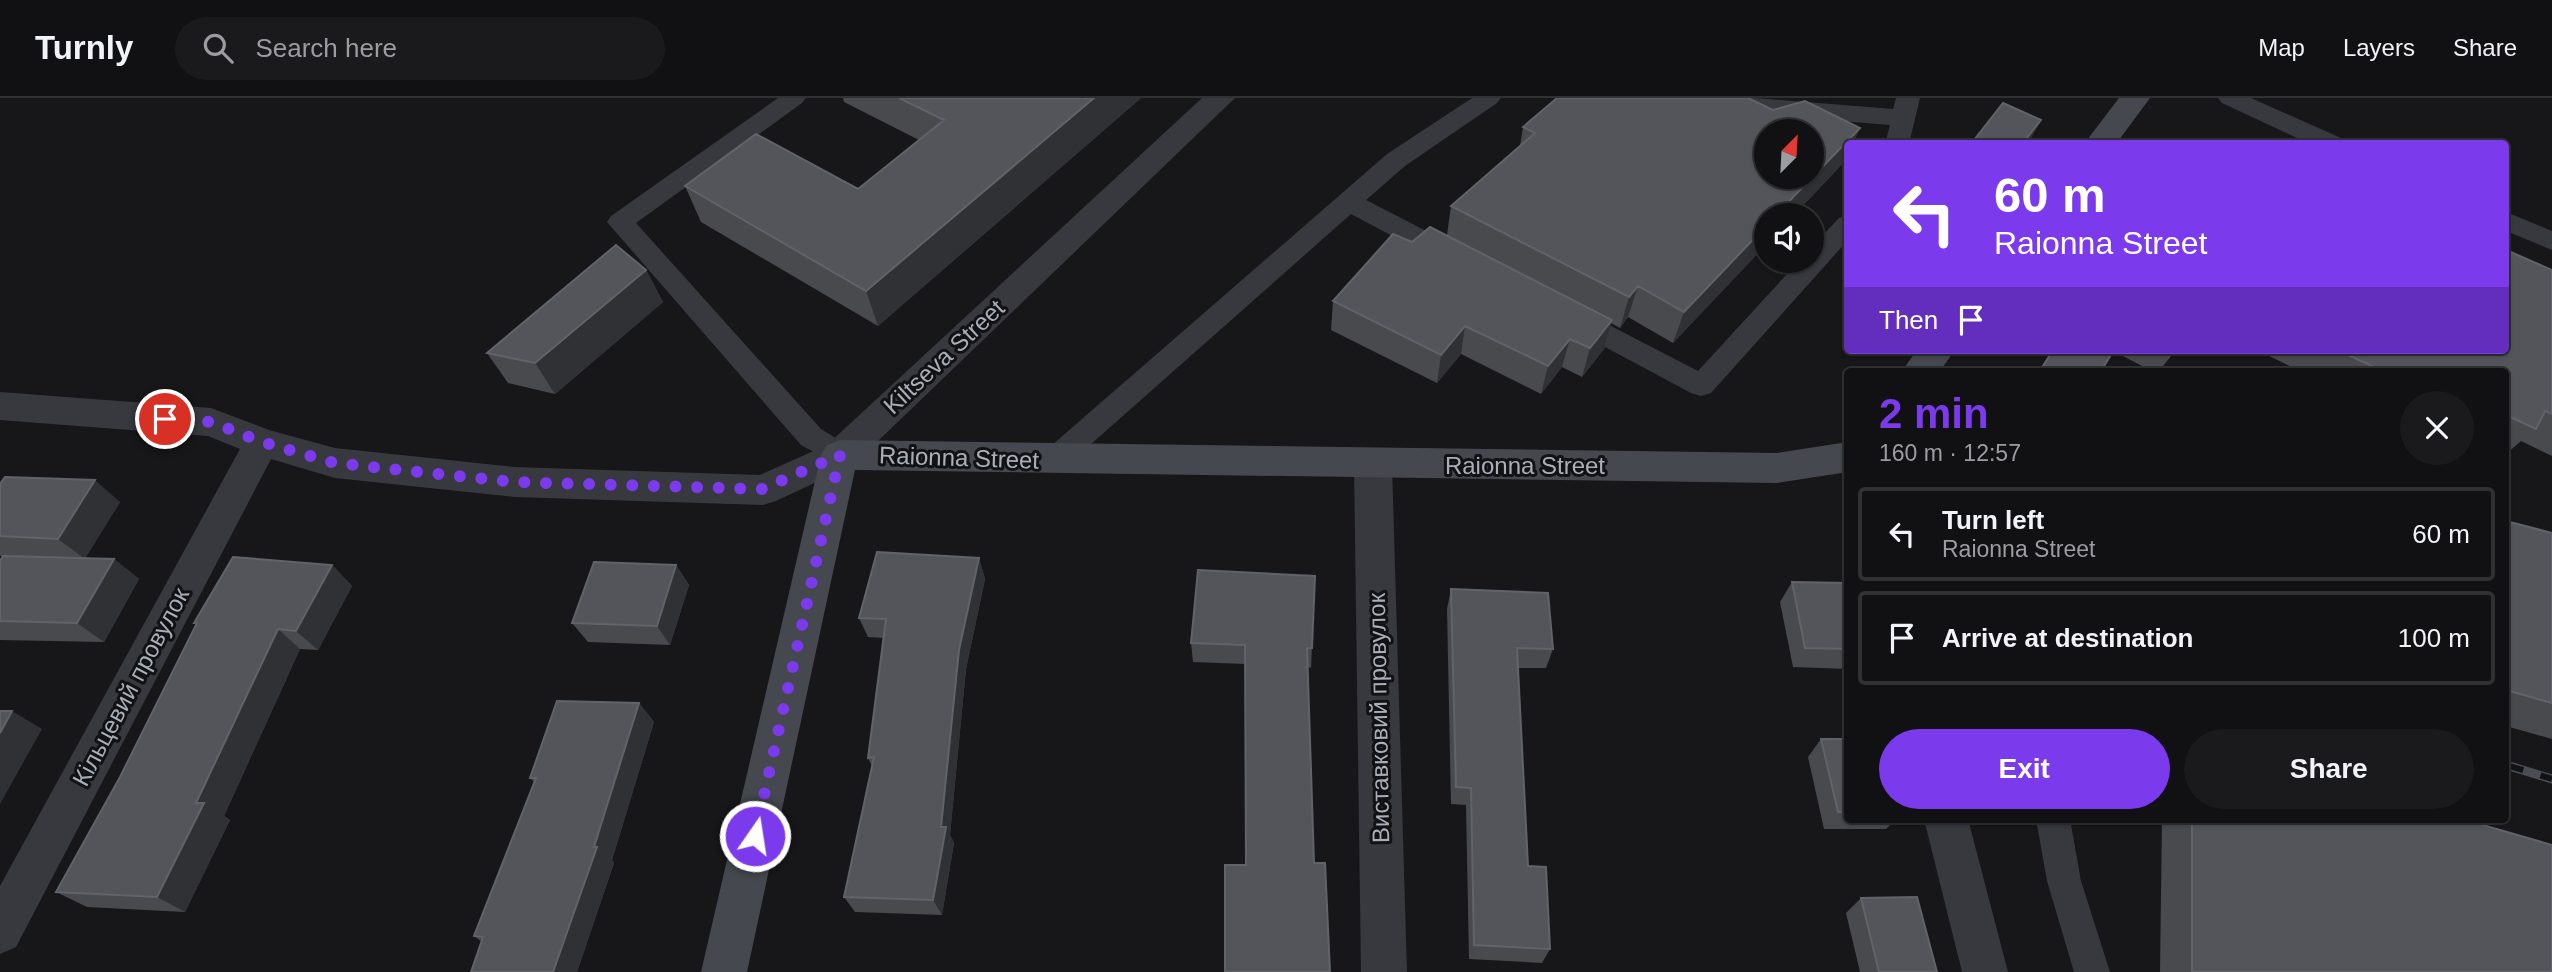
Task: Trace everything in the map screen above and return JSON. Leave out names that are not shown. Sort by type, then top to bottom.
[{"type":"street","name":"Kiltseva Street","points":[[840,455],[1220,98]]},
{"type":"street","points":[[2102,140],[2135,98]]},
{"type":"street","points":[[1922,368],[1934,354]]},
{"type":"street","name":"Raionna Street","points":[[0,406],[211,422],[262,442],[335,463],[514,482],[762,489],[840,455],[1373,465],[1777,468],[1844,458]]},
{"type":"street","name":"Кільцевий провулок","points":[[0,931],[262,442]]},
{"type":"street","points":[[724,972],[840,455]]},
{"type":"street","name":"Виставковий провулок","points":[[1373,465],[1384,972]]},
{"type":"street","points":[[1947,823],[1985,972]]},
{"type":"lane","points":[[794,98],[620,222],[811,437],[840,455]]},
{"type":"lane","points":[[1055,460],[1396,160],[1489,98]]},
{"type":"lane","points":[[1730,98],[1745,105],[1906,108],[1898,140]]},
{"type":"lane","points":[[2230,98],[2324,140]]},
{"type":"lane","points":[[1349,202],[1470,265]]},
{"type":"lane","points":[[2509,221],[2552,241]]},
{"type":"lane","points":[[1555,309],[1701,385],[1844,227]]},
{"type":"lane","points":[[2054,823],[2064,881],[2092,972]]},
{"type":"building","points":[[899,98],[1094,98],[866,291],[685,186],[756,134],[858,189],[944,120]]},
{"type":"building","points":[[1557,98],[1748,98],[1773,110],[1805,101],[1860,128],[1848,140],[1844,140],[1844,145],[1824,165],[1824,119],[1754,119],[1754,189],[1801,189],[1788,203],[1754,203],[1754,239],[1684,312],[1638,286],[1629,297],[1451,206],[1535,133],[1523,127]]},
{"type":"building","points":[[2003,103],[2041,120],[2025,140],[1974,140]]},
{"type":"building","points":[[1430,227],[1612,320],[1590,348],[1570,339],[1548,366],[1465,326],[1441,355],[1333,301],[1393,234],[1412,242]]},
{"type":"building","points":[[616,245],[646,270],[535,363],[487,353]]},
{"type":"building","points":[[2509,251],[2552,270],[2552,414],[2545,411],[2536,429],[2509,416],[2509,368],[2376,368],[2346,354],[2509,354]]},
{"type":"building","points":[[2051,354],[2112,354],[2103,368],[2042,368]]},
{"type":"building","points":[[5,477],[95,480],[58,539],[0,536],[0,484]]},
{"type":"building","points":[[2509,522],[2552,533],[2552,703],[2509,691]]},
{"type":"building","points":[[877,552],[979,558],[959,650],[941,827],[946,827],[933,900],[844,897],[874,757],[868,758],[886,619],[859,618]]},
{"type":"building","points":[[3,556],[114,559],[77,623],[0,621],[0,561]]},
{"type":"building","points":[[233,557],[332,565],[296,631],[278,629],[196,803],[204,803],[157,897],[56,892],[120,777],[197,623],[194,623]]},
{"type":"building","points":[[594,562],[676,565],[657,626],[572,623]]},
{"type":"building","points":[[1198,570],[1315,576],[1312,648],[1307,648],[1314,863],[1325,863],[1330,972],[1225,972],[1225,865],[1246,865],[1245,645],[1191,643]]},
{"type":"building","points":[[1792,582],[1844,583],[1844,649],[1805,648]]},
{"type":"building","points":[[1451,589],[1548,593],[1553,649],[1517,648],[1528,866],[1546,867],[1550,949],[1474,945],[1471,788],[1456,787]]},
{"type":"building","points":[[557,701],[639,703],[594,847],[597,847],[553,972],[471,972],[483,937],[474,936],[536,778],[530,778]]},
{"type":"building","points":[[0,711],[12,711],[0,733]]},
{"type":"building","points":[[1821,739],[1844,739],[1844,812],[1838,812]]},
{"type":"building","points":[[2192,823],[2476,823],[2552,845],[2552,972],[2192,972]]},
{"type":"building","points":[[1917,897],[1937,972],[1879,972],[1861,898]]},
{"type":"railway","points":[[2509,766],[2552,779]]},
{"type":"route","points":[[165,419],[211,422],[262,442],[335,463],[514,482],[762,489],[840,455],[755,836]]}]
